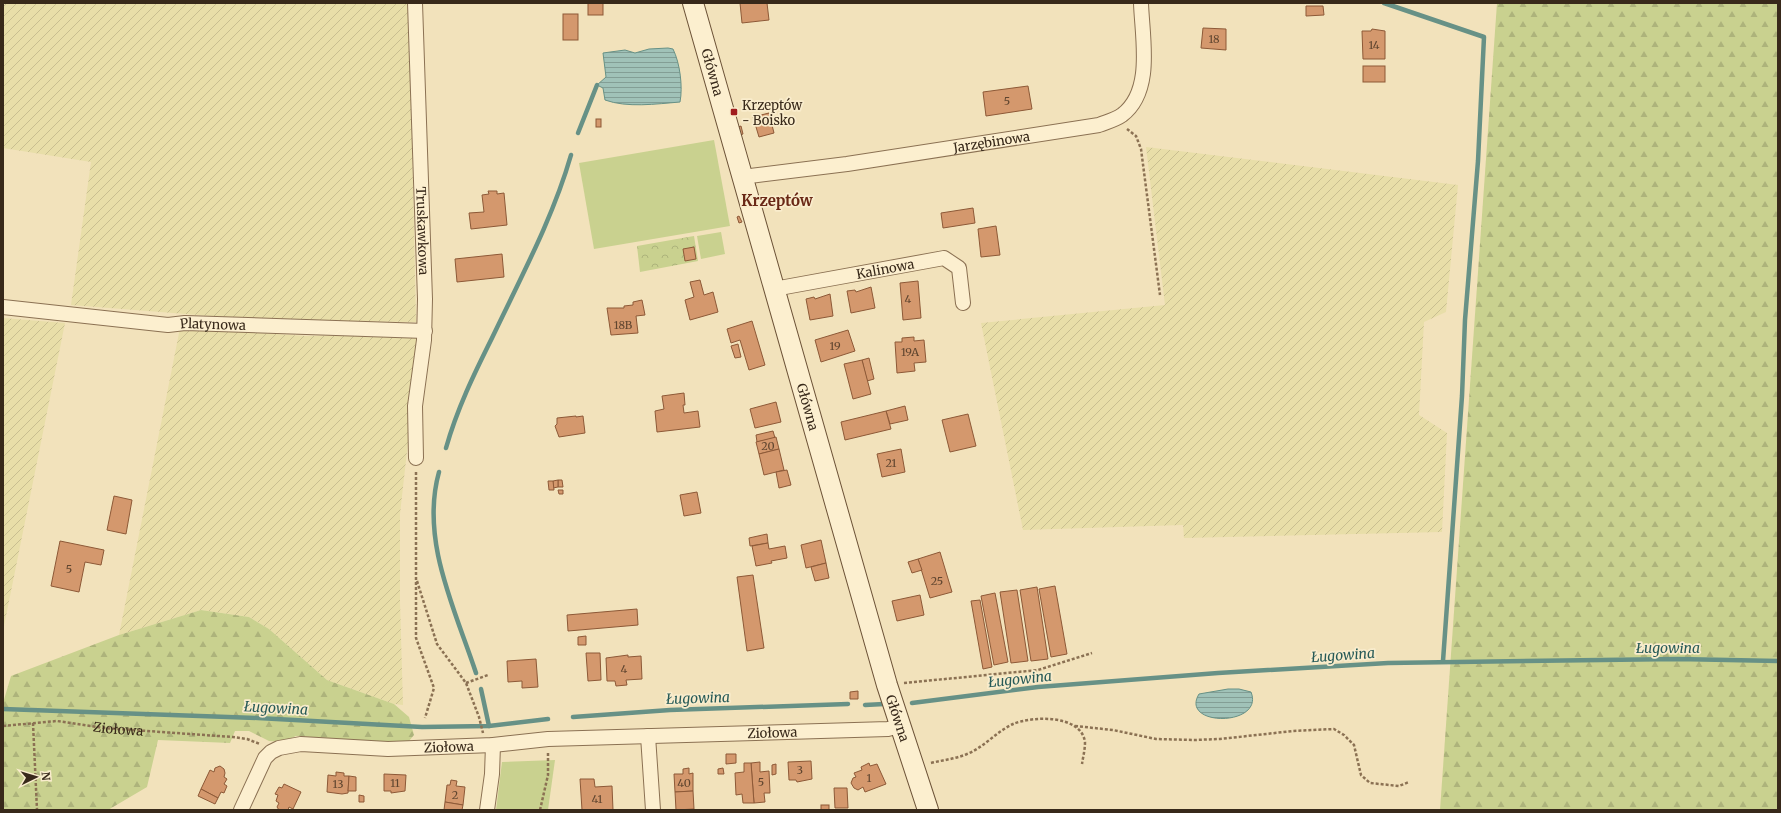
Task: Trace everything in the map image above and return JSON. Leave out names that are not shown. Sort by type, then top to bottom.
[{"type":"street","name":"Truskawkowa","points":[[415,3],[425,331],[415,406],[416,458]]},
{"type":"street","name":"Główna","points":[[693,3],[887,685],[912,767],[928,810]]},
{"type":"street","name":"Jarzębinowa","points":[[742,177],[840,165],[1048,134],[1099,125],[1121,116],[1131,106],[1138,92],[1142,79],[1143,61],[1141,3]]},
{"type":"street","name":"Kalinowa","points":[[774,289],[944,258],[959,268],[964,303]]},
{"type":"street","name":"Platynowa","points":[[3,307],[168,325],[185,323],[425,331]]},
{"type":"street","name":"Ziołowa","points":[[271,752],[287,745],[301,744],[388,749],[450,745],[488,740],[888,729],[900,726]]},
{"type":"street","points":[[648,736],[653,810]]},
{"type":"street","points":[[487,810],[492,774],[488,740]]},
{"type":"street","points":[[241,810],[258,770],[271,752]]},
{"type":"path","points":[[1114,119],[1136,136],[1141,149],[1160,295]]},
{"type":"path","points":[[416,458],[416,638],[434,688],[426,718]]},
{"type":"path","points":[[416,578],[437,644],[466,683],[488,740]]},
{"type":"path","points":[[887,685],[1038,670],[1092,653]]},
{"type":"path","points":[[466,683],[488,675]]},
{"type":"path","points":[[912,767],[968,754],[994,734],[1022,721],[1052,719],[1067,722],[1075,726],[1113,730],[1156,739],[1220,739],[1293,731],[1334,729],[1344,735],[1354,745],[1361,776],[1370,783],[1399,786],[1409,782]]},
{"type":"path","name":"Ziołowa","points":[[3,726],[57,722],[104,728],[233,737],[247,739],[264,746],[271,752]]},
{"type":"path","points":[[33,723],[37,810]]},
{"type":"path","points":[[1075,726],[1085,741],[1082,764]]},
{"type":"path","points":[[540,810],[548,775],[548,739]]},
{"type":"shaded area","points":[[3,3],[409,3],[416,322],[264,320],[71,305],[91,162],[3,148]]},
{"type":"shaded area","points":[[1146,147],[1458,185],[1446,312],[1424,322],[1419,415],[1447,433],[1442,532],[1184,538],[1183,525],[1023,530],[981,323],[1165,305]]},
{"type":"shaded area","points":[[3,318],[65,323],[3,631]]},
{"type":"shaded area","points":[[180,328],[306,336],[420,335],[400,514],[400,601],[403,705],[394,704],[327,680],[269,629],[249,617],[201,610],[119,635]]},
{"type":"green space","points":[[1497,3],[1778,3],[1778,810],[1440,810]]},
{"type":"green space","points":[[714,140],[730,226],[594,249],[579,163]]},
{"type":"green space","points":[[721,232],[725,254],[701,259],[697,236]]},
{"type":"green space","points":[[694,236],[698,261],[640,272],[637,246]]},
{"type":"green space","points":[[201,610],[249,617],[269,629],[327,680],[394,704],[409,717],[414,735],[409,741],[401,743],[296,736],[282,742],[269,741],[249,731],[235,731],[230,743],[158,740],[147,787],[108,810],[3,810],[3,703],[11,676],[119,635]]},
{"type":"green space","points":[[555,760],[548,810],[496,810],[502,762]]},
{"type":"water","points":[[649,49],[673,49],[679,68],[681,82],[680,102],[632,105],[605,100],[603,88],[597,85],[606,77],[603,53],[625,50],[635,53]]},
{"type":"water","points":[[1228,689],[1239,689],[1251,692],[1252,703],[1246,712],[1235,717],[1223,718],[1210,717],[1201,713],[1196,705],[1199,694]]},
{"type":"building","points":[[588,3],[603,3],[603,15],[588,15]]},
{"type":"building","points":[[740,3],[767,3],[769,20],[742,23]]},
{"type":"building","points":[[1306,6],[1323,6],[1324,15],[1306,16]]},
{"type":"building","points":[[563,14],[578,14],[578,40],[563,40]]},
{"type":"building","points":[[1203,28],[1226,29],[1226,50],[1201,48]]},
{"type":"building","points":[[1372,29],[1385,31],[1385,59],[1363,59],[1362,31],[1371,31]]},
{"type":"building","points":[[1363,66],[1385,66],[1385,82],[1363,82]]},
{"type":"building","points":[[1028,86],[1032,109],[986,116],[983,92]]},
{"type":"building","points":[[769,113],[774,133],[759,137],[753,117]]},
{"type":"building","points":[[596,119],[601,119],[601,127],[596,127]]},
{"type":"building","points":[[741,126],[743,134],[740,135],[738,127]]},
{"type":"building","points":[[488,191],[497,191],[497,194],[504,193],[507,225],[471,229],[469,213],[484,212],[482,195],[489,194]]},
{"type":"building","points":[[973,208],[975,223],[943,228],[941,213]]},
{"type":"building","points":[[739,216],[742,222],[739,223],[737,217]]},
{"type":"building","points":[[996,226],[1000,255],[981,257],[978,229]]},
{"type":"building","points":[[694,247],[696,259],[685,261],[683,249]]},
{"type":"building","points":[[502,254],[504,277],[457,282],[455,259]]},
{"type":"building","points":[[700,280],[704,295],[713,292],[718,312],[690,320],[685,300],[694,297],[690,282]]},
{"type":"building","points":[[918,281],[921,318],[903,320],[900,283]]},
{"type":"building","points":[[871,287],[875,308],[851,313],[847,291],[855,290],[856,292]]},
{"type":"building","points":[[830,294],[833,316],[810,320],[806,299],[814,297],[815,299]]},
{"type":"building","points":[[642,300],[645,315],[636,316],[638,333],[611,335],[607,308],[624,308],[624,306],[633,305],[633,302]]},
{"type":"building","points":[[752,321],[765,365],[749,370],[740,340],[731,343],[727,329]]},
{"type":"building","points":[[848,330],[855,351],[821,362],[815,340]]},
{"type":"building","points":[[914,337],[914,341],[924,340],[926,362],[914,363],[915,371],[897,373],[895,342],[902,342],[902,338]]},
{"type":"building","points":[[738,344],[741,357],[735,358],[731,346]]},
{"type":"building","points":[[869,358],[874,379],[867,381],[862,360]]},
{"type":"building","points":[[862,360],[871,394],[853,399],[844,364]]},
{"type":"building","points":[[684,393],[684,413],[698,411],[700,427],[657,432],[655,411],[664,409],[662,396]]},
{"type":"building","points":[[776,402],[781,422],[755,428],[750,409]]},
{"type":"building","points":[[905,406],[908,420],[890,424],[886,411]]},
{"type":"building","points":[[886,411],[891,429],[845,440],[841,422]]},
{"type":"building","points":[[968,414],[976,446],[950,452],[942,420]]},
{"type":"building","points":[[583,416],[585,433],[559,437],[555,426],[557,424],[557,418]]},
{"type":"building","points":[[773,431],[775,438],[757,442],[756,435]]},
{"type":"building","points":[[776,437],[779,449],[759,454],[756,442]]},
{"type":"building","points":[[779,449],[784,470],[764,475],[759,454]]},
{"type":"building","points":[[901,449],[905,472],[882,477],[877,454]]},
{"type":"building","points":[[787,470],[791,485],[779,488],[776,472]]},
{"type":"building","points":[[558,480],[562,480],[563,487],[558,487]]},
{"type":"building","points":[[558,480],[558,487],[553,488],[553,481]]},
{"type":"building","points":[[548,481],[553,481],[554,490],[549,490]]},
{"type":"building","points":[[558,490],[563,490],[563,494],[559,494]]},
{"type":"building","points":[[697,492],[701,513],[684,516],[680,495]]},
{"type":"building","points":[[114,496],[132,500],[126,534],[107,530]]},
{"type":"building","points":[[767,534],[768,543],[750,546],[749,538]]},
{"type":"building","points":[[821,540],[826,563],[806,568],[801,545]]},
{"type":"building","points":[[60,541],[104,550],[101,565],[85,562],[79,592],[51,586]]},
{"type":"building","points":[[768,543],[769,549],[785,546],[787,558],[756,566],[752,546]]},
{"type":"building","points":[[940,552],[952,592],[930,598],[918,559]]},
{"type":"building","points":[[918,559],[922,570],[912,573],[908,562]]},
{"type":"building","points":[[826,563],[829,578],[815,581],[811,567]]},
{"type":"building","points":[[753,575],[764,648],[747,651],[737,577]]},
{"type":"building","points":[[1055,586],[1067,654],[1051,657],[1039,589]]},
{"type":"building","points":[[1037,587],[1048,659],[1031,661],[1020,590]]},
{"type":"building","points":[[1017,590],[1028,661],[1011,663],[1000,592]]},
{"type":"building","points":[[995,593],[1008,662],[994,665],[981,596]]},
{"type":"building","points":[[920,595],[924,615],[897,621],[892,601]]},
{"type":"building","points":[[980,600],[992,667],[983,669],[971,601]]},
{"type":"building","points":[[637,609],[638,625],[568,631],[567,615]]},
{"type":"building","points":[[586,636],[586,645],[578,645],[578,637]]},
{"type":"building","points":[[586,653],[600,653],[601,680],[588,681]]},
{"type":"building","points":[[628,655],[628,657],[641,656],[642,679],[626,680],[627,685],[616,686],[615,681],[607,681],[606,658]]},
{"type":"building","points":[[536,659],[538,687],[522,688],[522,681],[508,682],[507,661]]},
{"type":"building","points":[[858,691],[858,699],[850,699],[850,692]]},
{"type":"building","points":[[726,754],[736,754],[736,763],[726,764]]},
{"type":"building","points":[[811,761],[812,779],[797,782],[796,780],[789,780],[788,762]]},
{"type":"building","points":[[760,762],[760,772],[769,771],[770,793],[764,793],[765,802],[754,803],[751,763]]},
{"type":"building","points":[[744,763],[751,763],[754,803],[743,803],[742,794],[736,795],[735,773],[744,772]]},
{"type":"building","points":[[869,763],[870,766],[877,764],[886,784],[865,792],[863,787],[858,790],[854,788],[851,783],[853,778],[856,777],[854,773],[862,770],[861,767]]},
{"type":"building","points":[[776,764],[776,774],[772,775],[772,765]]},
{"type":"building","points":[[220,766],[224,769],[224,777],[227,779],[224,784],[227,786],[224,793],[221,792],[218,798],[201,789],[210,770],[214,772],[215,768]]},
{"type":"building","points":[[689,768],[689,774],[693,773],[693,791],[675,792],[674,774],[683,774],[683,769]]},
{"type":"building","points":[[723,768],[724,774],[718,774],[718,769]]},
{"type":"building","points":[[336,772],[344,773],[344,776],[349,776],[348,793],[342,794],[327,792],[328,775],[336,776]]},
{"type":"building","points":[[384,774],[406,775],[405,791],[391,793],[391,791],[384,791]]},
{"type":"building","points":[[349,776],[356,777],[356,791],[348,791]]},
{"type":"building","points":[[580,779],[594,779],[595,787],[612,786],[613,810],[582,810]]},
{"type":"building","points":[[451,780],[457,781],[456,786],[465,787],[463,805],[445,802],[447,785],[450,785]]},
{"type":"building","points":[[284,784],[301,792],[293,809],[289,807],[288,810],[279,810],[277,807],[279,803],[276,801],[278,795],[275,794],[279,787],[282,788]]},
{"type":"building","points":[[834,788],[847,788],[848,808],[835,808]]},
{"type":"building","points":[[201,789],[218,798],[215,804],[198,796]]},
{"type":"building","points":[[693,791],[694,809],[676,810],[675,792]]},
{"type":"building","points":[[359,795],[364,796],[364,802],[359,802]]},
{"type":"building","points":[[445,802],[463,805],[462,810],[444,810]]},
{"type":"building","points":[[821,805],[829,805],[829,810],[821,810]]},
{"type":"waterway","points":[[1384,3],[1484,37],[1478,161],[1465,320],[1462,396],[1443,661]]},
{"type":"waterway","points":[[578,133],[597,85]]},
{"type":"waterway","points":[[446,448],[455,419],[466,392],[525,271],[555,202],[571,155]]},
{"type":"waterway","points":[[439,472],[434,498],[434,523],[437,549],[442,574],[476,673]]},
{"type":"waterway","name":"Ługowina","points":[[912,703],[1038,687],[1218,673],[1388,663],[1678,659],[1778,661]]},
{"type":"waterway","points":[[481,689],[489,726]]},
{"type":"waterway","name":"Ługowina","points":[[573,717],[670,710],[848,704]]},
{"type":"waterway","name":"Ługowina","points":[[865,705],[884,704]]},
{"type":"waterway","name":"Ługowina","points":[[3,709],[258,718],[422,727],[489,726],[548,719]]},
{"type":"place","name":"Krzeptów - Boisko","points":[[734,112]]},
{"type":"district","name":"Krzeptów","points":[[777,200]]}]
